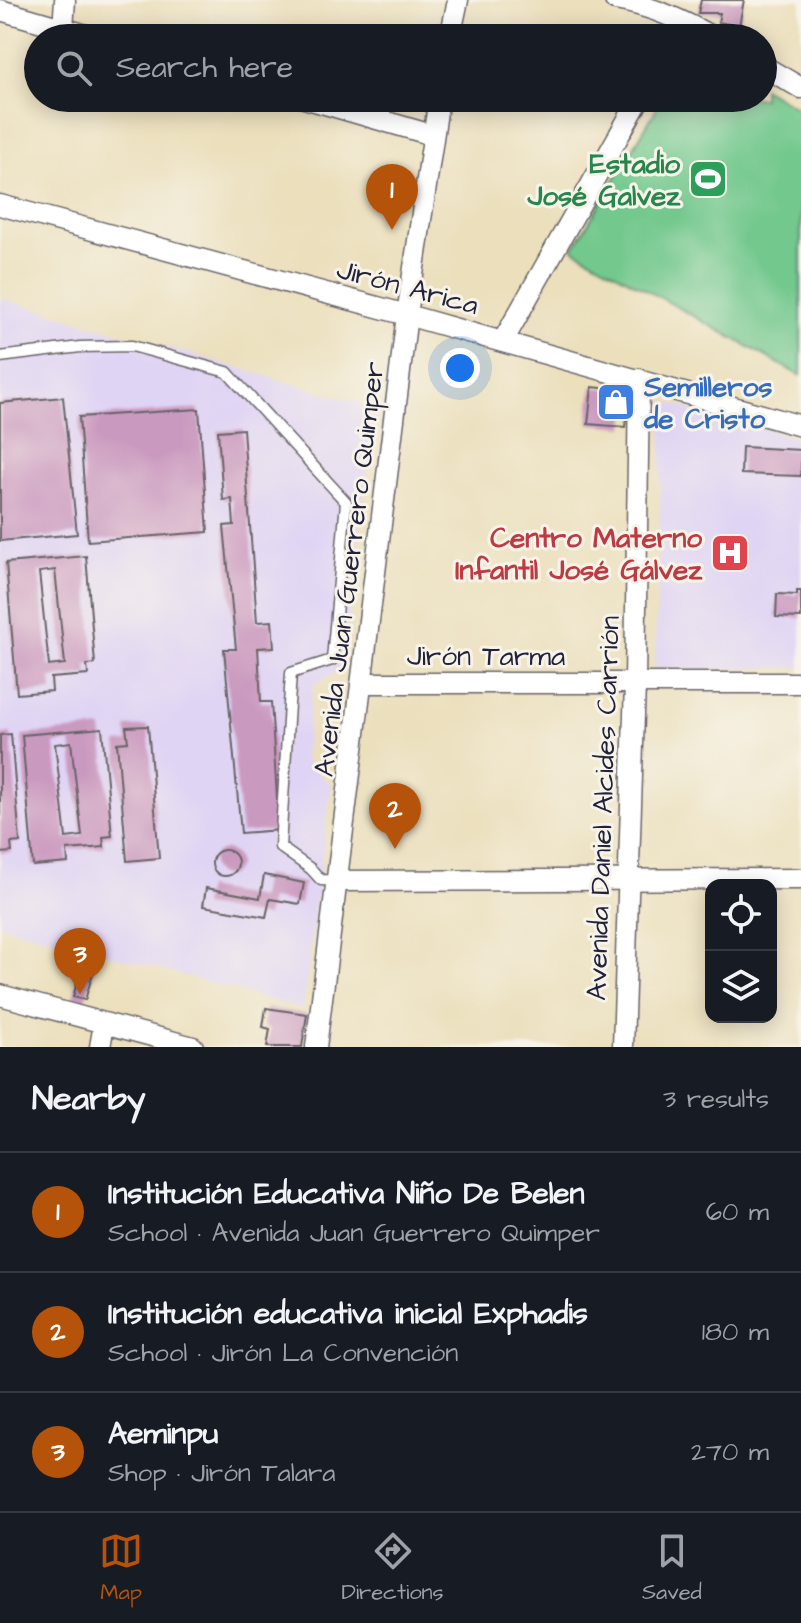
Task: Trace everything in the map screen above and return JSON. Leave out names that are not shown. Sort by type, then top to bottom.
[{"type":"street","points":[[63,24],[65,0]]},
{"type":"street","points":[[453,24],[458,0]]},
{"type":"street","points":[[615,0],[641,5],[670,24]]},
{"type":"street","points":[[0,10],[49,24]]},
{"type":"street","points":[[777,74],[801,88]]},
{"type":"street","points":[[352,112],[432,135]]},
{"type":"street","name":"Avenida Juan Guerrero Quimper","points":[[316,1047],[407,315],[436,112]]},
{"type":"street","points":[[503,341],[632,112]]},
{"type":"street","name":"Jirón Arica","points":[[0,205],[503,341],[801,426]]},
{"type":"street","name":"Avenida Daniel Alcides Carrión","points":[[623,1047],[635,684],[639,379]]},
{"type":"street","name":"Jirón Tarma","points":[[363,683],[801,683]]},
{"type":"street","points":[[339,881],[801,879]]},
{"type":"street","points":[[0,995],[193,1047]]},
{"type":"street","points":[[100,1047],[104,1024]]},
{"type":"lane","points":[[0,357],[80,347],[132,346],[227,372],[346,502],[332,660],[291,673],[280,847],[321,880],[339,881]]},
{"type":"shaded area","points":[[0,298],[375,408],[342,668],[313,685],[304,759],[331,785],[303,1009],[0,924]]},
{"type":"shaded area","name":"Centro Materno Infantil José Gálvez","points":[[663,401],[801,439],[801,667],[655,669]]},
{"type":"green space","name":"Estadio José Galvez","points":[[777,96],[801,110],[801,376],[573,249],[655,112],[777,112]]},
{"type":"building","points":[[701,0],[744,0],[739,24],[718,22],[720,13],[698,13]]},
{"type":"building","points":[[592,387],[622,390],[628,401],[625,427],[588,424]]},
{"type":"building","points":[[63,397],[77,534],[0,541],[0,403]]},
{"type":"building","points":[[199,409],[208,532],[88,541],[79,417]]},
{"type":"building","points":[[243,429],[257,622],[272,621],[274,647],[258,648],[261,702],[271,702],[279,830],[241,833],[224,649],[236,649],[224,526],[234,525],[232,499],[223,500],[218,431]]},
{"type":"building","points":[[742,447],[801,450],[801,476],[741,474]]},
{"type":"building","points":[[86,556],[95,664],[87,665],[88,675],[51,678],[52,691],[17,694],[6,563]],"holes":[[[55,570],[65,664],[49,666],[39,572]]]},
{"type":"building","points":[[797,591],[801,591],[801,618],[776,617],[777,594],[797,595]]},
{"type":"building","points":[[148,726],[159,858],[127,861],[117,743],[128,742],[126,727]]},
{"type":"building","points":[[102,728],[112,836],[103,837],[104,847],[67,850],[68,863],[33,866],[22,735]],"holes":[[[71,742],[82,836],[66,838],[55,744]]]},
{"type":"building","points":[[11,734],[20,842],[11,843],[12,852],[0,853],[0,735]]},
{"type":"building","points":[[225,850],[234,854],[238,863],[234,872],[225,876],[216,872],[212,863],[216,854]]},
{"type":"building","points":[[264,875],[304,883],[300,904],[270,899],[266,917],[203,906],[206,888],[260,898]]},
{"type":"building","points":[[83,960],[96,963],[85,1000],[73,997]]},
{"type":"building","points":[[266,1008],[307,1014],[302,1047],[267,1047],[270,1029],[263,1027]]},
{"type":"place","name":"Estadio José Galvez","points":[[708,179]]},
{"type":"place","name":"Institución Educativa Niño De Belen","points":[[392,230]]},
{"type":"place","name":"Semilleros de Cristo","points":[[616,402]]},
{"type":"place","name":"Centro Materno Infantil José Gálvez","points":[[730,553]]},
{"type":"place","name":"Institución educativa inicial Exphadis","points":[[395,849]]},
{"type":"place","name":"Aeminpu","points":[[80,994]]}]
